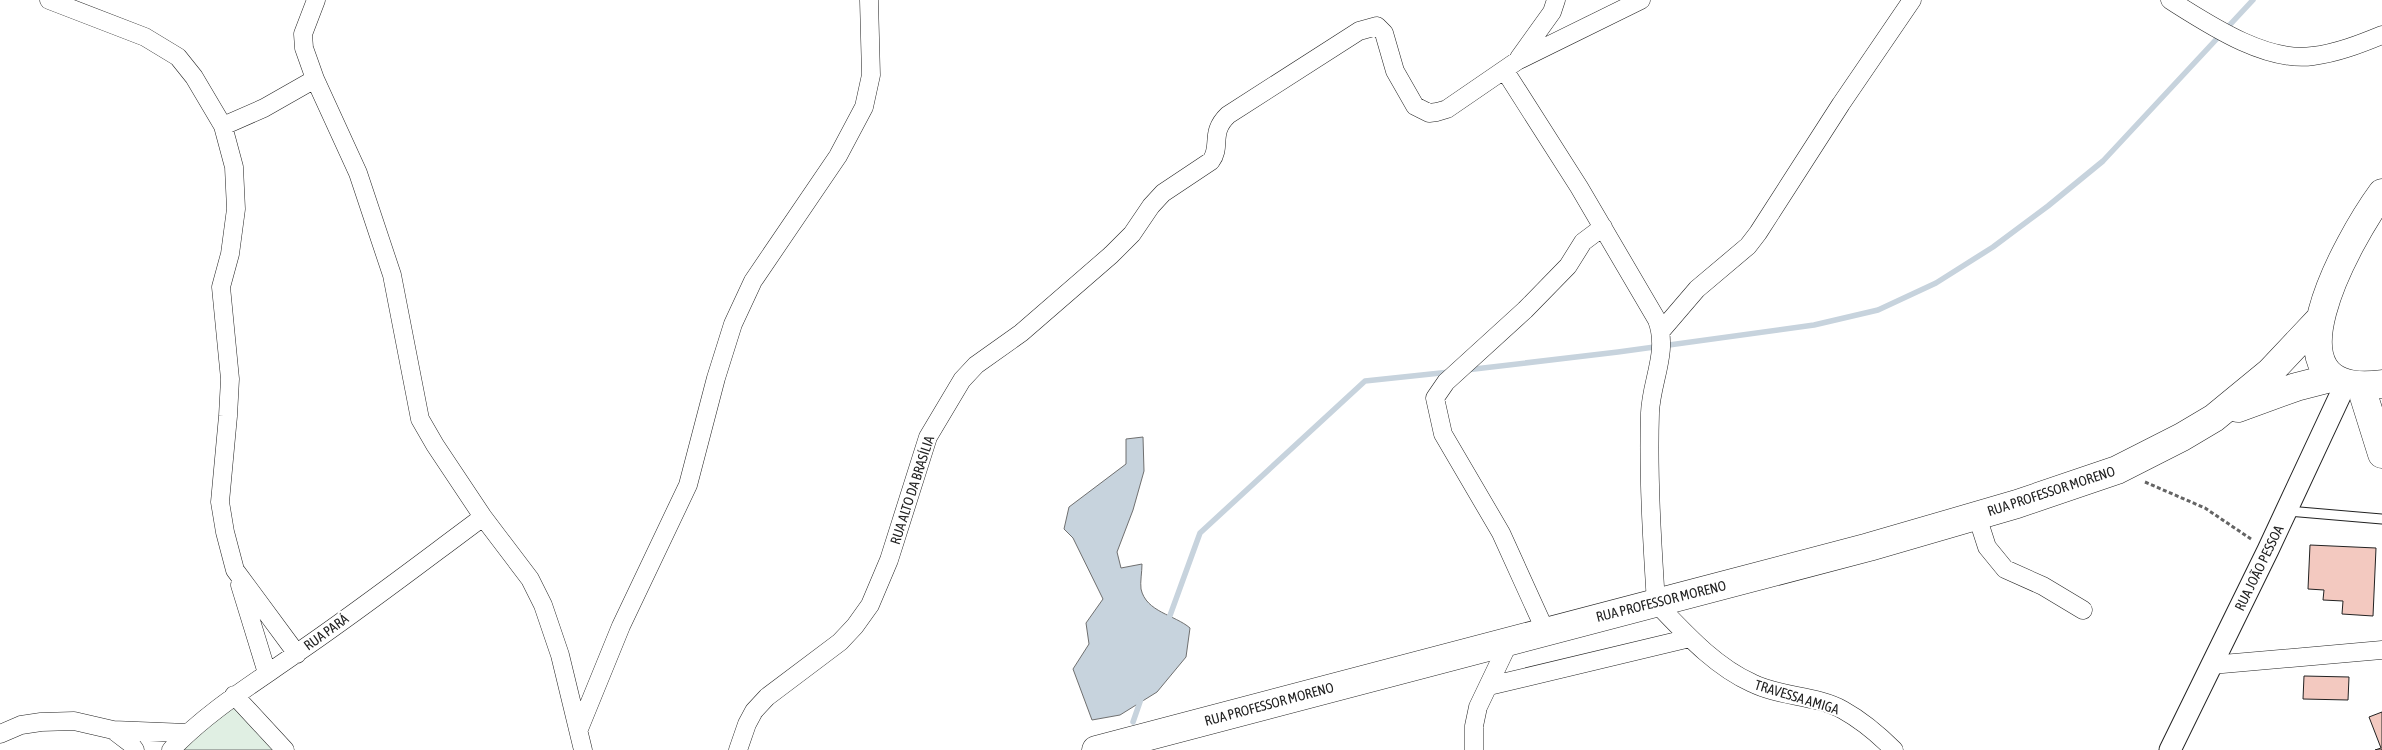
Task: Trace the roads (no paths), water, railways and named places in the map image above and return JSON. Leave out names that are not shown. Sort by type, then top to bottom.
[{"type":"highway","points":[[2382,193],[2368,212],[2340,264],[2319,320],[2318,342],[2320,359],[2355,384],[2382,454]]},
{"type":"highway","points":[[2214,418],[2270,372],[2319,320]]},
{"type":"highway","points":[[2214,418],[2257,400],[2355,384]]},
{"type":"highway","name":"RUA PROFESSOR MORENO","points":[[1096,750],[1546,630],[1869,547],[1977,516],[2116,470],[2182,437],[2214,418]]},
{"type":"street","points":[[49,0],[145,37],[178,56],[194,77],[223,126],[234,167],[236,209],[230,254],[221,287],[230,379],[220,502],[225,532],[235,570],[267,673]]},
{"type":"street","points":[[316,0],[303,34],[304,48],[315,79],[358,174],[392,275],[420,418],[435,446],[530,579],[543,605],[560,655],[583,750]]},
{"type":"street","points":[[579,729],[621,626],[688,485],[716,378],[733,324],[753,281],[838,156],[864,107],[871,75],[869,0]]},
{"type":"street","points":[[1511,66],[1552,12],[1556,0]]},
{"type":"street","points":[[1511,66],[1641,0]]},
{"type":"street","points":[[1661,331],[1697,289],[1748,246],[1758,233],[1841,104],[1912,0]]},
{"type":"street","points":[[2170,0],[2201,20],[2259,49],[2290,56],[2320,55],[2345,49],[2382,35]]},
{"type":"street","name":"RUA ALTO DA BRASÍLIA","points":[[738,750],[747,724],[754,711],[784,682],[840,642],[855,626],[870,605],[889,560],[928,437],[962,380],[976,365],[1021,333],[1110,255],[1132,234],[1151,206],[1163,193],[1202,168],[1213,157],[1216,130],[1228,115],[1359,31],[1376,26],[1381,29],[1395,71],[1403,88],[1415,106],[1429,113],[1447,109],[1511,66]]},
{"type":"street","points":[[1511,66],[1657,320],[1661,331],[1660,362],[1650,411],[1651,519],[1656,603]]},
{"type":"street","points":[[223,126],[264,108],[315,79]]},
{"type":"street","points":[[1546,630],[1501,533],[1443,434],[1435,398],[1446,382],[1525,310],[1568,266],[1583,242],[1603,227]]},
{"type":"street","name":"RUA JOÃO PESSOA","points":[[2170,750],[2286,511],[2355,384]]},
{"type":"street","points":[[1977,516],[1987,548],[2005,568],[2043,586],[2083,610]]},
{"type":"street","name":"RUA PARÁ","points":[[171,750],[187,733],[234,695],[297,654],[484,517]]},
{"type":"street","points":[[235,570],[297,654]]},
{"type":"street","name":"TRAVESSA AMIGA","points":[[1656,603],[1690,638],[1727,668],[1750,683],[1772,692],[1808,699],[1842,709],[1894,750]]},
{"type":"street","points":[[1488,686],[1690,638]]},
{"type":"street","points":[[1474,750],[1474,726],[1478,706],[1510,640]]},
{"type":"street","points":[[2211,665],[2382,650]]},
{"type":"street","points":[[234,695],[285,750]]},
{"type":"street","points":[[0,734],[21,726],[41,722],[74,721],[113,730],[187,733]]},
{"type":"street","points":[[113,730],[130,743],[135,750]]},
{"type":"lane","points":[[2286,511],[2382,519]]},
{"type":"waterway","points":[[1466,370],[1618,352],[1814,325],[1878,310],[1936,283],[1993,247],[2048,206],[2103,161],[2253,0]]},
{"type":"waterway","points":[[1168,621],[1200,533],[1365,381],[1450,372]]},
{"type":"waterway","points":[[1133,722],[1142,696]]}]
